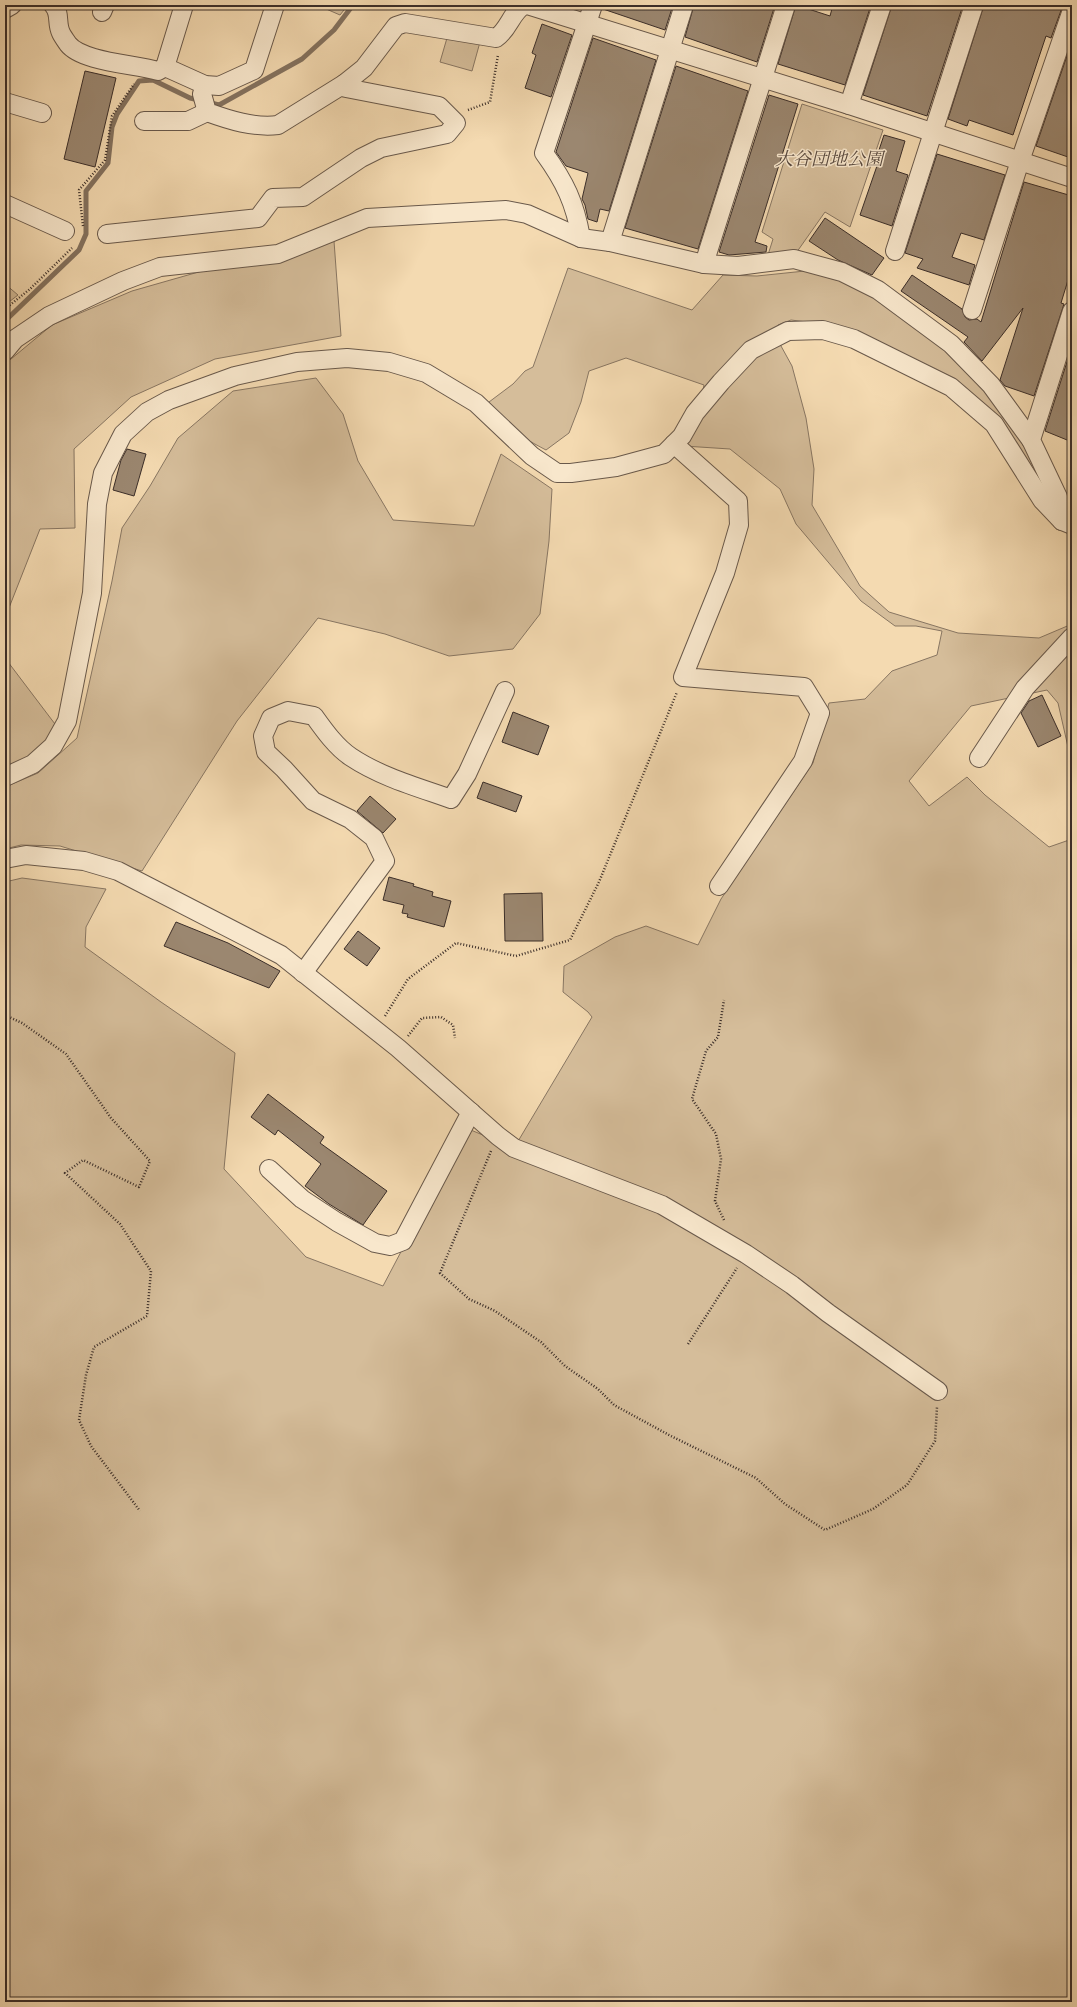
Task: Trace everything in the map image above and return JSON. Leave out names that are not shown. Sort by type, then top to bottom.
[{"type":"street","points":[[5,9],[12,5]]},
{"type":"street","points":[[53,5],[58,10],[60,33],[69,46],[100,60],[145,67],[158,71],[165,67],[184,5]]},
{"type":"street","points":[[144,121],[188,121],[219,86],[254,70],[275,5]]},
{"type":"street","points":[[165,67],[205,100],[225,119],[266,126],[278,125],[344,84],[364,68],[396,26],[405,23],[496,38],[501,34],[520,7],[526,5],[849,105],[1072,178]]},
{"type":"street","points":[[581,238],[576,211],[559,173],[544,153],[593,5]]},
{"type":"street","points":[[610,242],[684,5]]},
{"type":"street","points":[[704,264],[786,5]]},
{"type":"street","points":[[849,105],[882,5]]},
{"type":"street","points":[[894,251],[934,134],[974,5]]},
{"type":"street","points":[[972,310],[1020,160],[1072,10]]},
{"type":"street","points":[[107,234],[258,218],[273,198],[303,197],[361,158],[381,148],[447,134],[456,123],[439,106],[346,88],[344,84]]},
{"type":"street","points":[[5,102],[42,113]]},
{"type":"street","points":[[5,204],[70,238]]},
{"type":"street","points":[[5,351],[15,339],[49,316],[123,281],[160,267],[278,254],[367,218],[506,210],[526,214],[581,238],[610,242],[704,264],[738,266],[794,259],[842,272],[878,290],[951,344],[991,385],[1031,440],[1058,497],[1067,523]]},
{"type":"street","points":[[1031,440],[1072,311]]},
{"type":"street","points":[[5,777],[33,764],[53,746],[67,721],[92,593],[97,504],[103,473],[123,434],[147,412],[169,400],[235,376],[296,362],[347,358],[389,362],[426,373],[476,403],[532,456],[557,473],[616,467],[664,454],[682,436],[695,413],[751,350],[788,331],[822,330],[854,339],[951,387],[994,424],[1042,500],[1067,523]]},
{"type":"street","points":[[674,444],[738,501],[739,525],[725,573],[684,677],[804,686],[820,713],[803,761],[719,886]]},
{"type":"street","points":[[979,758],[1025,688],[1072,637]]},
{"type":"street","points":[[303,973],[385,861],[374,838],[350,818],[313,801],[284,769],[266,752],[263,736],[271,718],[288,711],[314,716],[326,732],[350,756],[392,779],[450,799],[467,774],[505,691]]},
{"type":"street","points":[[5,859],[26,855],[84,861],[118,871],[281,955],[398,1048],[498,1136],[514,1148],[662,1205],[746,1254],[792,1285],[828,1313],[938,1391]]},
{"type":"street","points":[[269,1169],[302,1199],[337,1222],[376,1243],[390,1246],[403,1240],[471,1112]]},
{"type":"path","points":[[448,116],[490,102],[501,34]]},
{"type":"path","points":[[83,230],[79,190],[105,160],[112,116],[145,67]]},
{"type":"path","points":[[5,310],[36,284],[70,238]]},
{"type":"path","points":[[375,1030],[408,979],[456,943],[516,956],[570,940],[599,882],[684,677]]},
{"type":"path","points":[[722,1240],[725,1224],[715,1201],[721,1159],[716,1134],[692,1099],[706,1051],[718,1038],[724,1000]]},
{"type":"path","points":[[5,1015],[22,1023],[66,1054],[112,1118],[150,1161],[139,1187],[83,1160],[65,1173],[120,1224],[151,1271],[147,1316],[94,1347],[86,1375],[79,1420],[91,1446],[140,1512]]},
{"type":"path","points":[[398,1048],[422,1018],[441,1017],[453,1025],[455,1038]]},
{"type":"path","points":[[498,1136],[440,1273],[469,1299],[495,1311],[541,1342],[566,1366],[598,1389],[614,1405],[669,1435],[756,1478],[785,1504],[825,1530],[873,1509],[907,1485],[935,1441],[938,1391]]},
{"type":"path","points":[[688,1344],[746,1254]]},
{"type":"green space","points":[[317,5],[348,5],[340,15]]},
{"type":"green space","points":[[447,38],[480,42],[472,71],[440,62]]},
{"type":"green space","name":"大谷団地公園","points":[[802,104],[883,130],[850,227],[825,212],[794,256],[767,258],[773,239],[762,232]]},
{"type":"green space","points":[[334,241],[341,336],[215,359],[131,397],[74,449],[75,528],[40,529],[5,618],[5,364],[52,325],[132,291],[202,271]]},
{"type":"green space","points":[[568,268],[692,310],[723,275],[757,276],[805,271],[847,283],[885,302],[930,331],[994,396],[1031,450],[1043,487],[949,378],[807,322],[791,320],[778,325],[781,346],[792,366],[806,418],[814,469],[812,505],[860,586],[889,612],[958,633],[1039,638],[1072,624],[1072,753],[1068,747],[1058,703],[1047,690],[971,706],[909,781],[929,806],[967,777],[985,795],[1049,847],[1072,839],[1072,2002],[5,2002],[5,882],[22,878],[106,889],[86,927],[85,947],[235,1053],[224,1169],[306,1257],[383,1286],[466,1128],[514,1148],[592,1017],[563,992],[564,966],[615,937],[646,926],[698,945],[721,899],[813,763],[829,703],[865,699],[892,671],[937,655],[942,631],[916,626],[895,626],[861,601],[796,524],[780,489],[730,449],[684,446],[697,422],[704,385],[626,358],[589,371],[581,402],[569,433],[546,450],[522,436],[500,418],[489,402],[513,384],[525,371],[533,367]]},
{"type":"green space","points":[[5,284],[18,295],[5,305]]},
{"type":"green space","points":[[316,378],[343,414],[358,461],[393,520],[474,526],[501,454],[552,489],[549,541],[540,614],[513,649],[449,656],[385,634],[318,618],[237,721],[142,871],[60,846],[21,845],[5,849],[5,787],[38,773],[77,738],[112,581],[122,528],[150,486],[178,438],[233,391]]},
{"type":"green space","points":[[5,658],[58,728],[30,759],[5,770]]},
{"type":"building","points":[[603,5],[673,5],[665,30],[603,9]]},
{"type":"building","points":[[694,5],[775,5],[757,62],[685,37]]},
{"type":"building","points":[[796,5],[830,16],[833,5],[871,5],[845,85],[778,64]]},
{"type":"building","points":[[892,5],[963,5],[927,116],[863,95]]},
{"type":"building","points":[[984,5],[1063,5],[1051,38],[1046,36],[1013,135],[969,120],[967,126],[948,119]]},
{"type":"building","points":[[542,24],[572,35],[551,97],[525,88],[536,55],[532,53]]},
{"type":"building","points":[[593,38],[656,60],[609,211],[600,209],[597,222],[588,219],[582,199],[588,173],[566,166],[556,152]]},
{"type":"building","points":[[1070,47],[1072,47],[1072,144],[1068,157],[1036,146]]},
{"type":"building","points":[[676,66],[748,91],[698,249],[625,228]]},
{"type":"building","points":[[85,71],[116,78],[95,167],[64,159]]},
{"type":"building","points":[[769,95],[798,104],[755,242],[767,246],[766,252],[729,255],[719,252]]},
{"type":"building","points":[[884,135],[905,141],[896,171],[908,175],[892,226],[860,215],[879,160],[876,159]]},
{"type":"building","points":[[937,154],[1005,175],[984,240],[961,233],[952,257],[975,265],[969,285],[917,268],[923,259],[905,253]]},
{"type":"building","points":[[1024,182],[1072,196],[1072,267],[1061,303],[1064,304],[1034,396],[1005,386],[1000,380],[1023,308],[982,361],[964,342],[968,337],[901,291],[912,275],[962,309],[965,317],[969,320],[977,319],[981,322]]},
{"type":"building","points":[[825,218],[884,258],[872,275],[838,260],[809,241]]},
{"type":"building","points":[[1072,346],[1072,442],[1045,431]]},
{"type":"building","points":[[127,449],[146,454],[134,496],[113,490],[121,460]]},
{"type":"building","points":[[1042,695],[1061,736],[1038,747],[1021,713],[1029,701]]},
{"type":"building","points":[[513,712],[549,726],[538,755],[502,742]]},
{"type":"building","points":[[483,782],[522,796],[516,812],[477,798]]},
{"type":"building","points":[[370,796],[396,819],[383,833],[357,811]]},
{"type":"building","points":[[389,877],[414,884],[413,886],[433,892],[432,896],[451,901],[444,927],[407,917],[408,914],[402,913],[404,905],[383,900]]},
{"type":"building","points":[[542,893],[543,941],[505,941],[504,894]]},
{"type":"building","points":[[176,922],[228,943],[280,971],[269,988],[164,946]]},
{"type":"building","points":[[358,931],[380,948],[367,966],[344,949]]},
{"type":"building","points":[[268,1094],[324,1137],[320,1143],[387,1191],[363,1225],[329,1204],[305,1186],[321,1164],[278,1130],[275,1135],[251,1117]]},
{"type":"waterway","points":[[207,102],[219,105],[302,59],[334,30],[353,5]]},
{"type":"waterway","points":[[5,321],[79,250],[86,234],[86,191],[108,163],[112,127],[117,114],[139,81],[153,80],[190,98],[199,100]]}]
